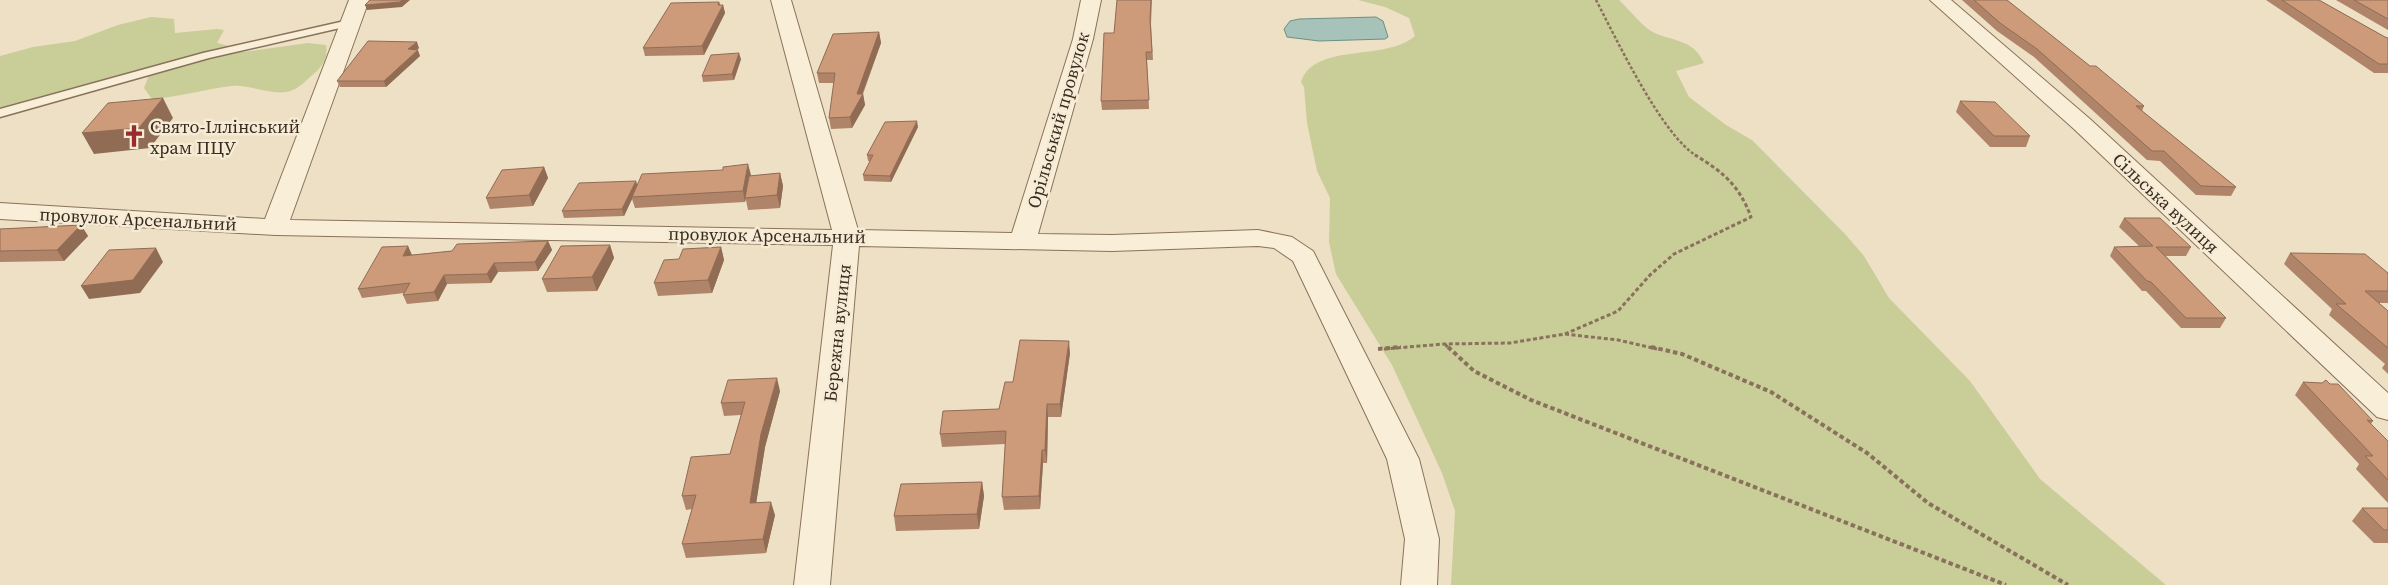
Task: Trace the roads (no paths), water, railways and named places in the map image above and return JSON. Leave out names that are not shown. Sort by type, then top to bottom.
[{"type":"street","points":[[275,227],[359,0]]},
{"type":"street","name":"Бережна вулиця","points":[[781,0],[847,236],[812,585]]},
{"type":"street","name":"Орільський провулок","points":[[1023,240],[1083,39],[1092,0]]},
{"type":"street","name":"Сільська вулиця","points":[[1940,0],[2082,124],[2388,410]]},
{"type":"street","name":"провулок Арсенальний","points":[[0,211],[275,227],[847,236],[1112,243],[1258,238],[1276,240],[1291,245],[1304,257],[1403,459],[1422,539],[1420,585]]},
{"type":"lane","points":[[0,114],[207,55],[349,23]]},
{"type":"water","points":[[1376,17],[1383,21],[1388,37],[1385,39],[1319,41],[1287,37],[1284,29],[1290,21],[1299,19]]},
{"type":"place","name":"Свято-Іллінський храм ПЦУ","points":[[134,136]]}]
